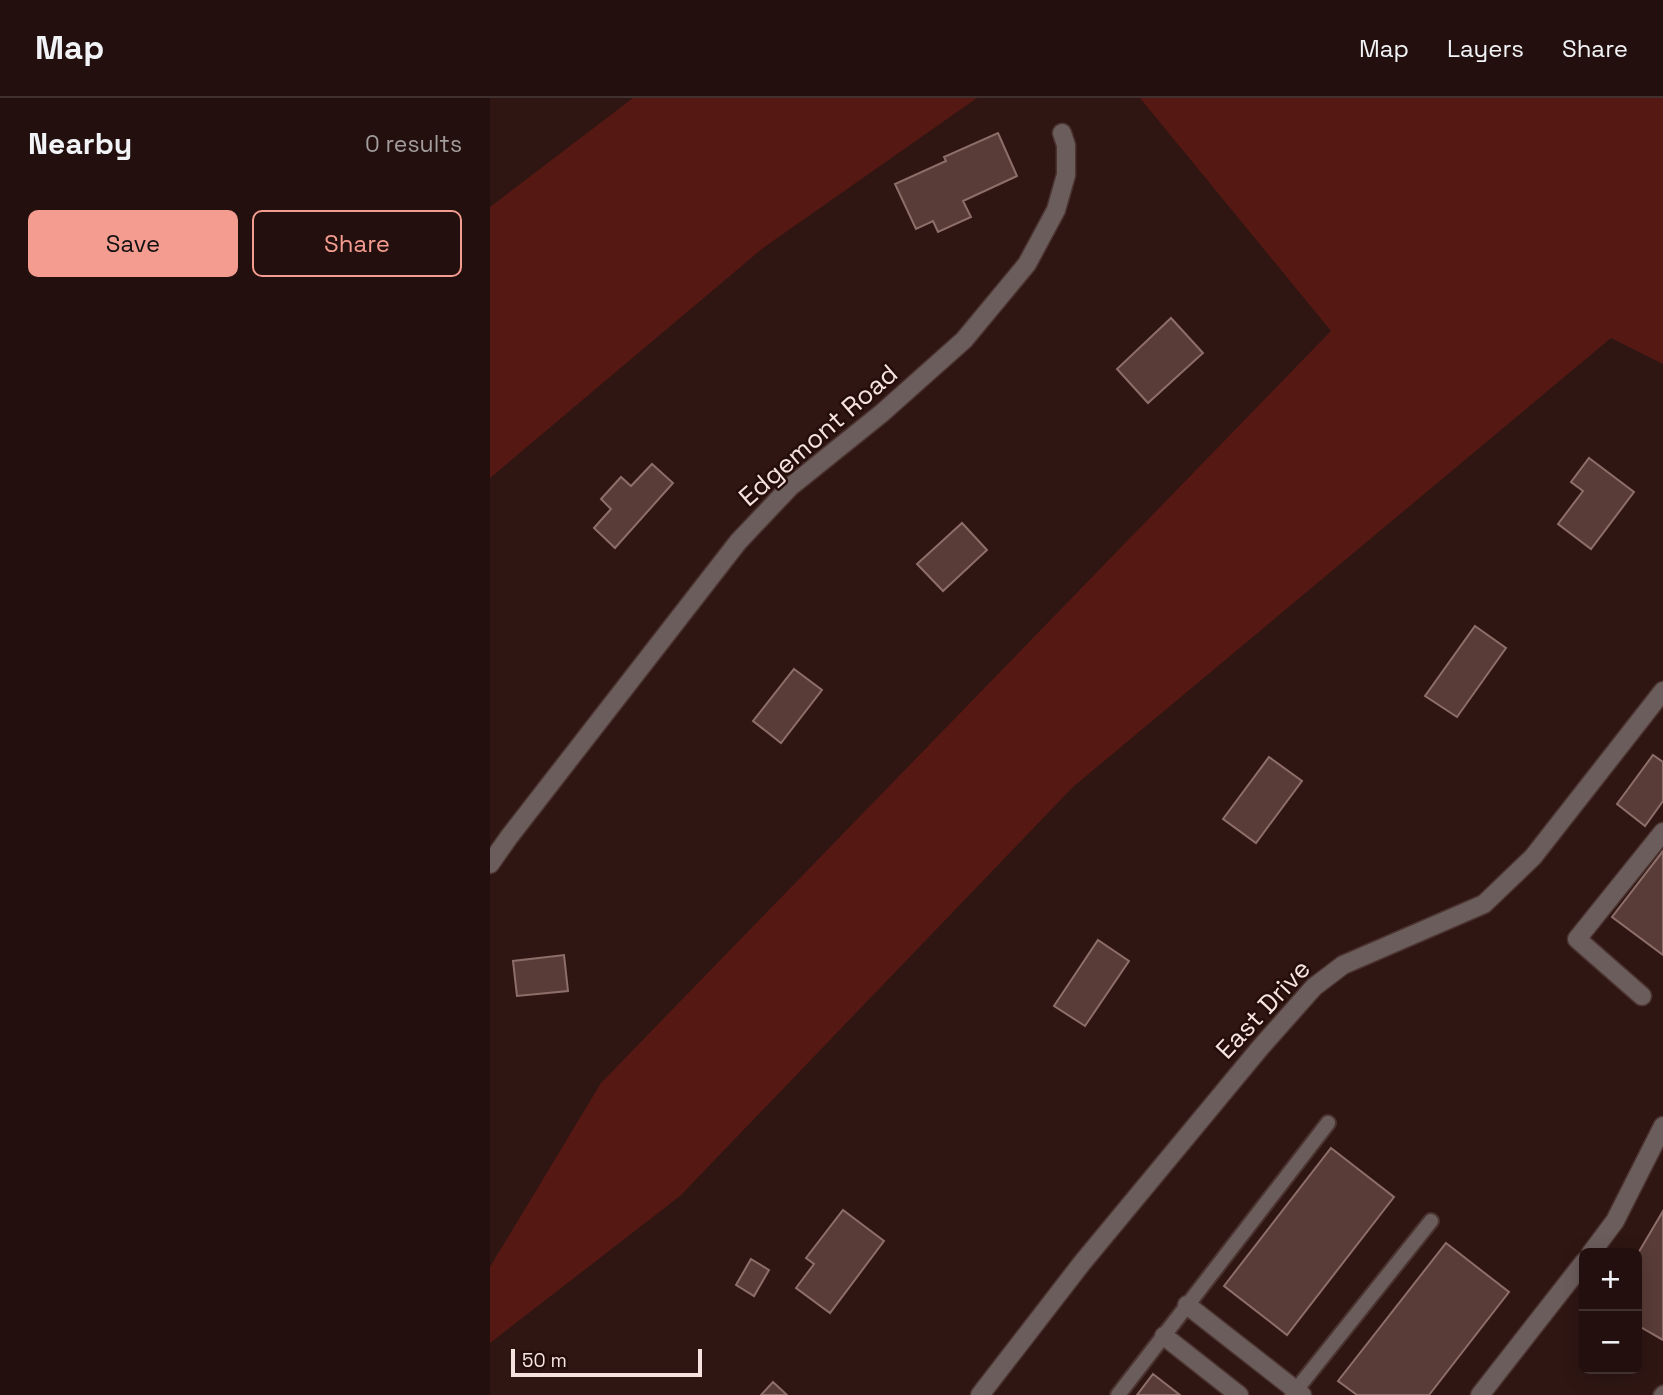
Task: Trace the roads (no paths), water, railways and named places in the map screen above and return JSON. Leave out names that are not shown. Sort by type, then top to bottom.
[{"type":"street","name":"Edgemont Road","points":[[490,864],[738,542],[790,487],[881,413],[964,340],[1027,264],[1056,210],[1066,175],[1066,145],[1062,133]]},
{"type":"street","name":"East Drive","points":[[979,1395],[1082,1263],[1314,987],[1343,965],[1484,904],[1533,858],[1663,691]]},
{"type":"street","points":[[1642,996],[1577,939],[1663,832]]},
{"type":"street","points":[[1595,1248],[1615,1221],[1663,1126]]},
{"type":"street","points":[[1480,1395],[1579,1268]]},
{"type":"street","points":[[1187,1305],[1296,1393]]},
{"type":"street","points":[[1164,1336],[1239,1395]]},
{"type":"lane","points":[[1118,1395],[1328,1123]]},
{"type":"lane","points":[[1296,1393],[1431,1221]]}]
